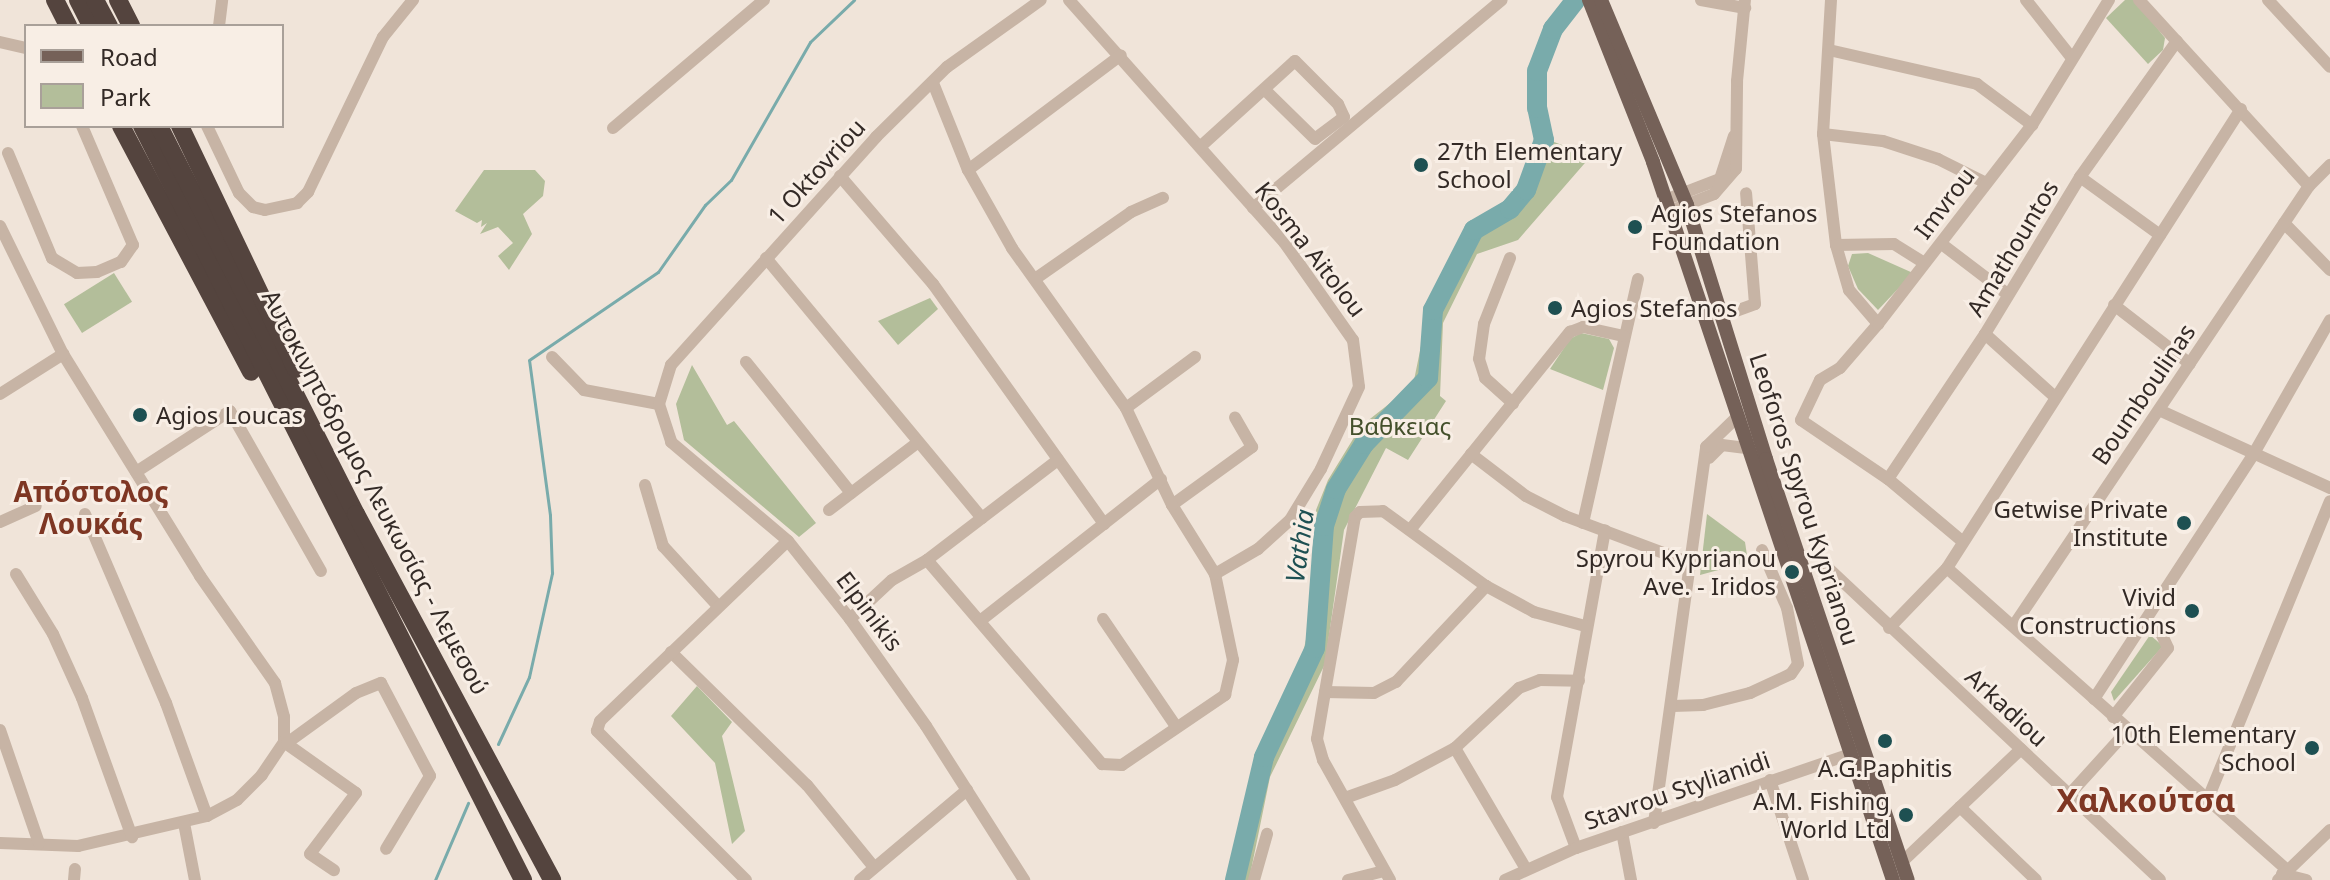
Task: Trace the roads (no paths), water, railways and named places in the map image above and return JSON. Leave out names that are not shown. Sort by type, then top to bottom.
[{"type":"highway","points":[[55,0],[67,24]]},
{"type":"highway","points":[[78,0],[90,24]]},
{"type":"highway","points":[[95,0],[108,24]]},
{"type":"highway","points":[[118,0],[130,24]]},
{"type":"highway","points":[[122,128],[248,366],[339,524]]},
{"type":"highway","name":"Αυτοκινητόδρομος Λευκωσίας - Λεμεσού","points":[[143,128],[339,524],[523,880]]},
{"type":"highway","name":"Αυτοκινητόδρομος Λευκωσίας - Λεμεσού","points":[[160,128],[356,514],[552,879]]},
{"type":"highway","points":[[181,128],[303,385],[356,514]]},
{"type":"highway","points":[[487,809],[516,880]]},
{"type":"main road","name":"Leoforos Spyrou Kyprianou","points":[[1589,0],[1668,206],[1746,448],[1893,880]]},
{"type":"main road","name":"Leoforos Spyrou Kyprianou","points":[[1601,0],[1685,199],[1908,880]]},
{"type":"street","points":[[219,24],[222,0]]},
{"type":"street","points":[[208,128],[239,193],[253,207],[297,203],[308,192],[383,37],[413,0]]},
{"type":"street","points":[[613,128],[764,0]]},
{"type":"street","name":"1 Oktovriou","points":[[659,404],[671,365],[840,176],[947,67],[1041,0]]},
{"type":"street","name":"Kosma Aitolou","points":[[1069,0],[1121,55],[1253,208],[1343,323],[1358,364],[1359,387],[1352,410],[1290,520],[1258,549],[1215,574]]},
{"type":"street","points":[[1253,208],[1502,0]]},
{"type":"street","points":[[1685,199],[1720,179],[1736,125],[1745,4],[1701,0]]},
{"type":"street","points":[[1831,0],[1823,134],[1836,245],[1849,290],[1878,324]]},
{"type":"street","points":[[2026,0],[2071,57]]},
{"type":"street","name":"Imvrou","points":[[1888,479],[1801,420],[1820,380],[1840,368],[1878,324],[1924,263],[1943,245],[2032,125],[2071,57],[2109,0]]},
{"type":"street","points":[[2139,0],[2309,186]]},
{"type":"street","points":[[2268,0],[2330,67]]},
{"type":"street","name":"Amathountos","points":[[1888,479],[1985,334],[2006,293],[2080,177],[2177,41]]},
{"type":"street","points":[[0,42],[24,48]]},
{"type":"street","points":[[1829,50],[1977,84],[2032,125]]},
{"type":"street","points":[[968,170],[1121,55]]},
{"type":"street","points":[[1200,147],[1297,61],[1338,104],[1344,117],[1315,139],[1265,90]]},
{"type":"street","points":[[927,560],[1102,764],[1122,765],[1175,725],[1215,707],[1225,695],[1233,660],[1215,574],[1172,505],[1126,408],[1012,248],[968,170],[933,83]]},
{"type":"street","points":[[1889,628],[1947,568],[2241,109]]},
{"type":"street","points":[[1668,206],[1732,180],[1740,154],[1736,125]]},
{"type":"street","points":[[8,153],[52,258],[77,273],[97,272],[121,262],[133,245],[83,128]]},
{"type":"street","points":[[1823,134],[1883,141],[1938,159],[1986,183]]},
{"type":"street","name":"Boumboulinas","points":[[2014,625],[2309,186],[2330,165]]},
{"type":"street","points":[[840,176],[933,284],[1104,524]]},
{"type":"street","points":[[2080,177],[2160,235]]},
{"type":"street","points":[[1722,316],[1755,304],[1746,193]]},
{"type":"street","points":[[1035,279],[1131,212],[1163,198]]},
{"type":"street","points":[[2284,223],[2330,270]]},
{"type":"street","points":[[0,226],[63,354],[136,472],[275,683],[285,742],[356,793],[310,854],[334,870]]},
{"type":"street","points":[[1836,245],[1894,244],[1924,263]]},
{"type":"street","points":[[1943,245],[2006,293]]},
{"type":"street","points":[[766,258],[982,518]]},
{"type":"street","points":[[1510,258],[1484,324],[1479,359],[1492,387],[1513,403]]},
{"type":"street","points":[[1583,523],[1638,279]]},
{"type":"street","points":[[2114,305],[2190,364]]},
{"type":"street","points":[[2094,699],[2253,455],[2330,320]]},
{"type":"street","points":[[1410,530],[1570,332],[1583,327],[1624,336]]},
{"type":"street","points":[[1985,334],[2055,397]]},
{"type":"street","points":[[0,394],[63,354]]},
{"type":"street","points":[[552,357],[584,390],[659,404]]},
{"type":"street","points":[[1126,408],[1195,357]]},
{"type":"street","points":[[746,362],[851,493]]},
{"type":"street","name":"Elpinikis","points":[[659,404],[671,442],[788,541],[850,619],[1022,876]]},
{"type":"street","points":[[2159,410],[2330,488]]},
{"type":"street","points":[[136,472],[230,411],[321,571]]},
{"type":"street","points":[[1172,505],[1252,447],[1235,418]]},
{"type":"street","points":[[1654,823],[1673,706],[1706,447],[1736,418]]},
{"type":"street","points":[[829,510],[917,443]]},
{"type":"street","points":[[1703,467],[1716,447],[1746,448]]},
{"type":"street","points":[[1471,454],[1526,496],[1583,523],[1690,563]]},
{"type":"street","points":[[850,619],[892,580],[927,560],[1058,460]]},
{"type":"street","points":[[980,621],[1161,479]]},
{"type":"street","points":[[1888,479],[1962,541]]},
{"type":"street","points":[[645,485],[663,546],[718,606]]},
{"type":"street","points":[[2207,801],[2330,501]]},
{"type":"street","points":[[0,522],[36,506]]},
{"type":"street","points":[[1348,880],[1387,876],[1317,739],[1355,517],[1360,512],[1383,511],[1486,586],[1534,612],[1585,626]]},
{"type":"street","points":[[85,514],[160,688],[207,816]]},
{"type":"street","points":[[1576,848],[1557,797],[1579,681],[1585,626],[1605,530]]},
{"type":"street","points":[[746,880],[597,731],[600,721],[788,541]]},
{"type":"street","points":[[1673,706],[1703,705],[1750,693],[1791,674],[1798,664],[1787,608],[1762,550]]},
{"type":"street","name":"Arkadiou","points":[[1826,566],[2160,880]]},
{"type":"street","points":[[1947,568],[2286,871],[2306,880]]},
{"type":"street","points":[[16,574],[53,634],[82,698],[132,837]]},
{"type":"street","points":[[1325,692],[1374,693],[1396,682],[1486,586]]},
{"type":"street","points":[[1103,619],[1175,725]]},
{"type":"street","points":[[2113,717],[2168,648],[2161,633],[2146,621]]},
{"type":"street","points":[[671,652],[807,785],[873,866]]},
{"type":"street","points":[[1345,798],[1395,780],[1455,748],[1519,688],[1540,680],[1579,681]]},
{"type":"street","points":[[0,843],[78,846],[132,837],[207,816],[237,800],[285,742],[356,693],[381,683],[430,776],[386,849]]},
{"type":"street","points":[[0,730],[39,843]]},
{"type":"street","points":[[2068,796],[2127,731]]},
{"type":"street","points":[[1455,748],[1526,869]]},
{"type":"street","name":"Stavrou Stylianidi","points":[[1505,880],[1576,848],[1866,749]]},
{"type":"street","points":[[1902,862],[2021,749]]},
{"type":"street","points":[[1770,780],[1803,880]]},
{"type":"street","points":[[860,880],[967,790]]},
{"type":"street","points":[[1960,807],[2036,880]]},
{"type":"street","points":[[184,823],[195,880]]},
{"type":"street","points":[[2286,871],[2330,830]]},
{"type":"street","points":[[1622,832],[1631,880]]},
{"type":"street","points":[[1254,880],[1267,834]]},
{"type":"street","points":[[1008,880],[1022,876]]},
{"type":"waterway","points":[[498,744],[529,677],[552,573],[550,515],[529,360],[658,272],[705,205],[731,180],[810,42],[854,0]]},
{"type":"waterway","name":"Vathia","points":[[1235,880],[1264,757],[1315,648],[1324,526],[1336,489],[1364,444],[1428,378],[1433,310],[1474,230],[1510,209],[1526,190],[1544,140],[1537,108],[1537,71],[1553,29],[1575,1]]},
{"type":"waterway","points":[[435,880],[468,803]]},
{"type":"place","name":"27th Elementary School","points":[[1421,165]]},
{"type":"place","name":"Agios Stefanos Foundation","points":[[1635,227]]},
{"type":"place","name":"Agios Stefanos","points":[[1555,308]]},
{"type":"place","name":"Agios Loucas","points":[[140,415]]},
{"type":"place","name":"Getwise Private Institute","points":[[2184,523]]},
{"type":"place","name":"Spyrou Kyprianou Ave. - Iridos","points":[[1792,572]]},
{"type":"place","name":"Vivid Constructions","points":[[2192,611]]},
{"type":"place","name":"A.G.Paphitis","points":[[1885,741]]},
{"type":"place","name":"10th Elementary School","points":[[2312,748]]},
{"type":"place","name":"A.M. Fishing World Ltd","points":[[1906,815]]},
{"type":"district","name":"Απόστολος Λουκάς","points":[[91,507]]},
{"type":"district","name":"Χαλκούτσα","points":[[2146,800]]},
{"type":"park label","name":"Βαθκειας","points":[[1400,426]]}]
